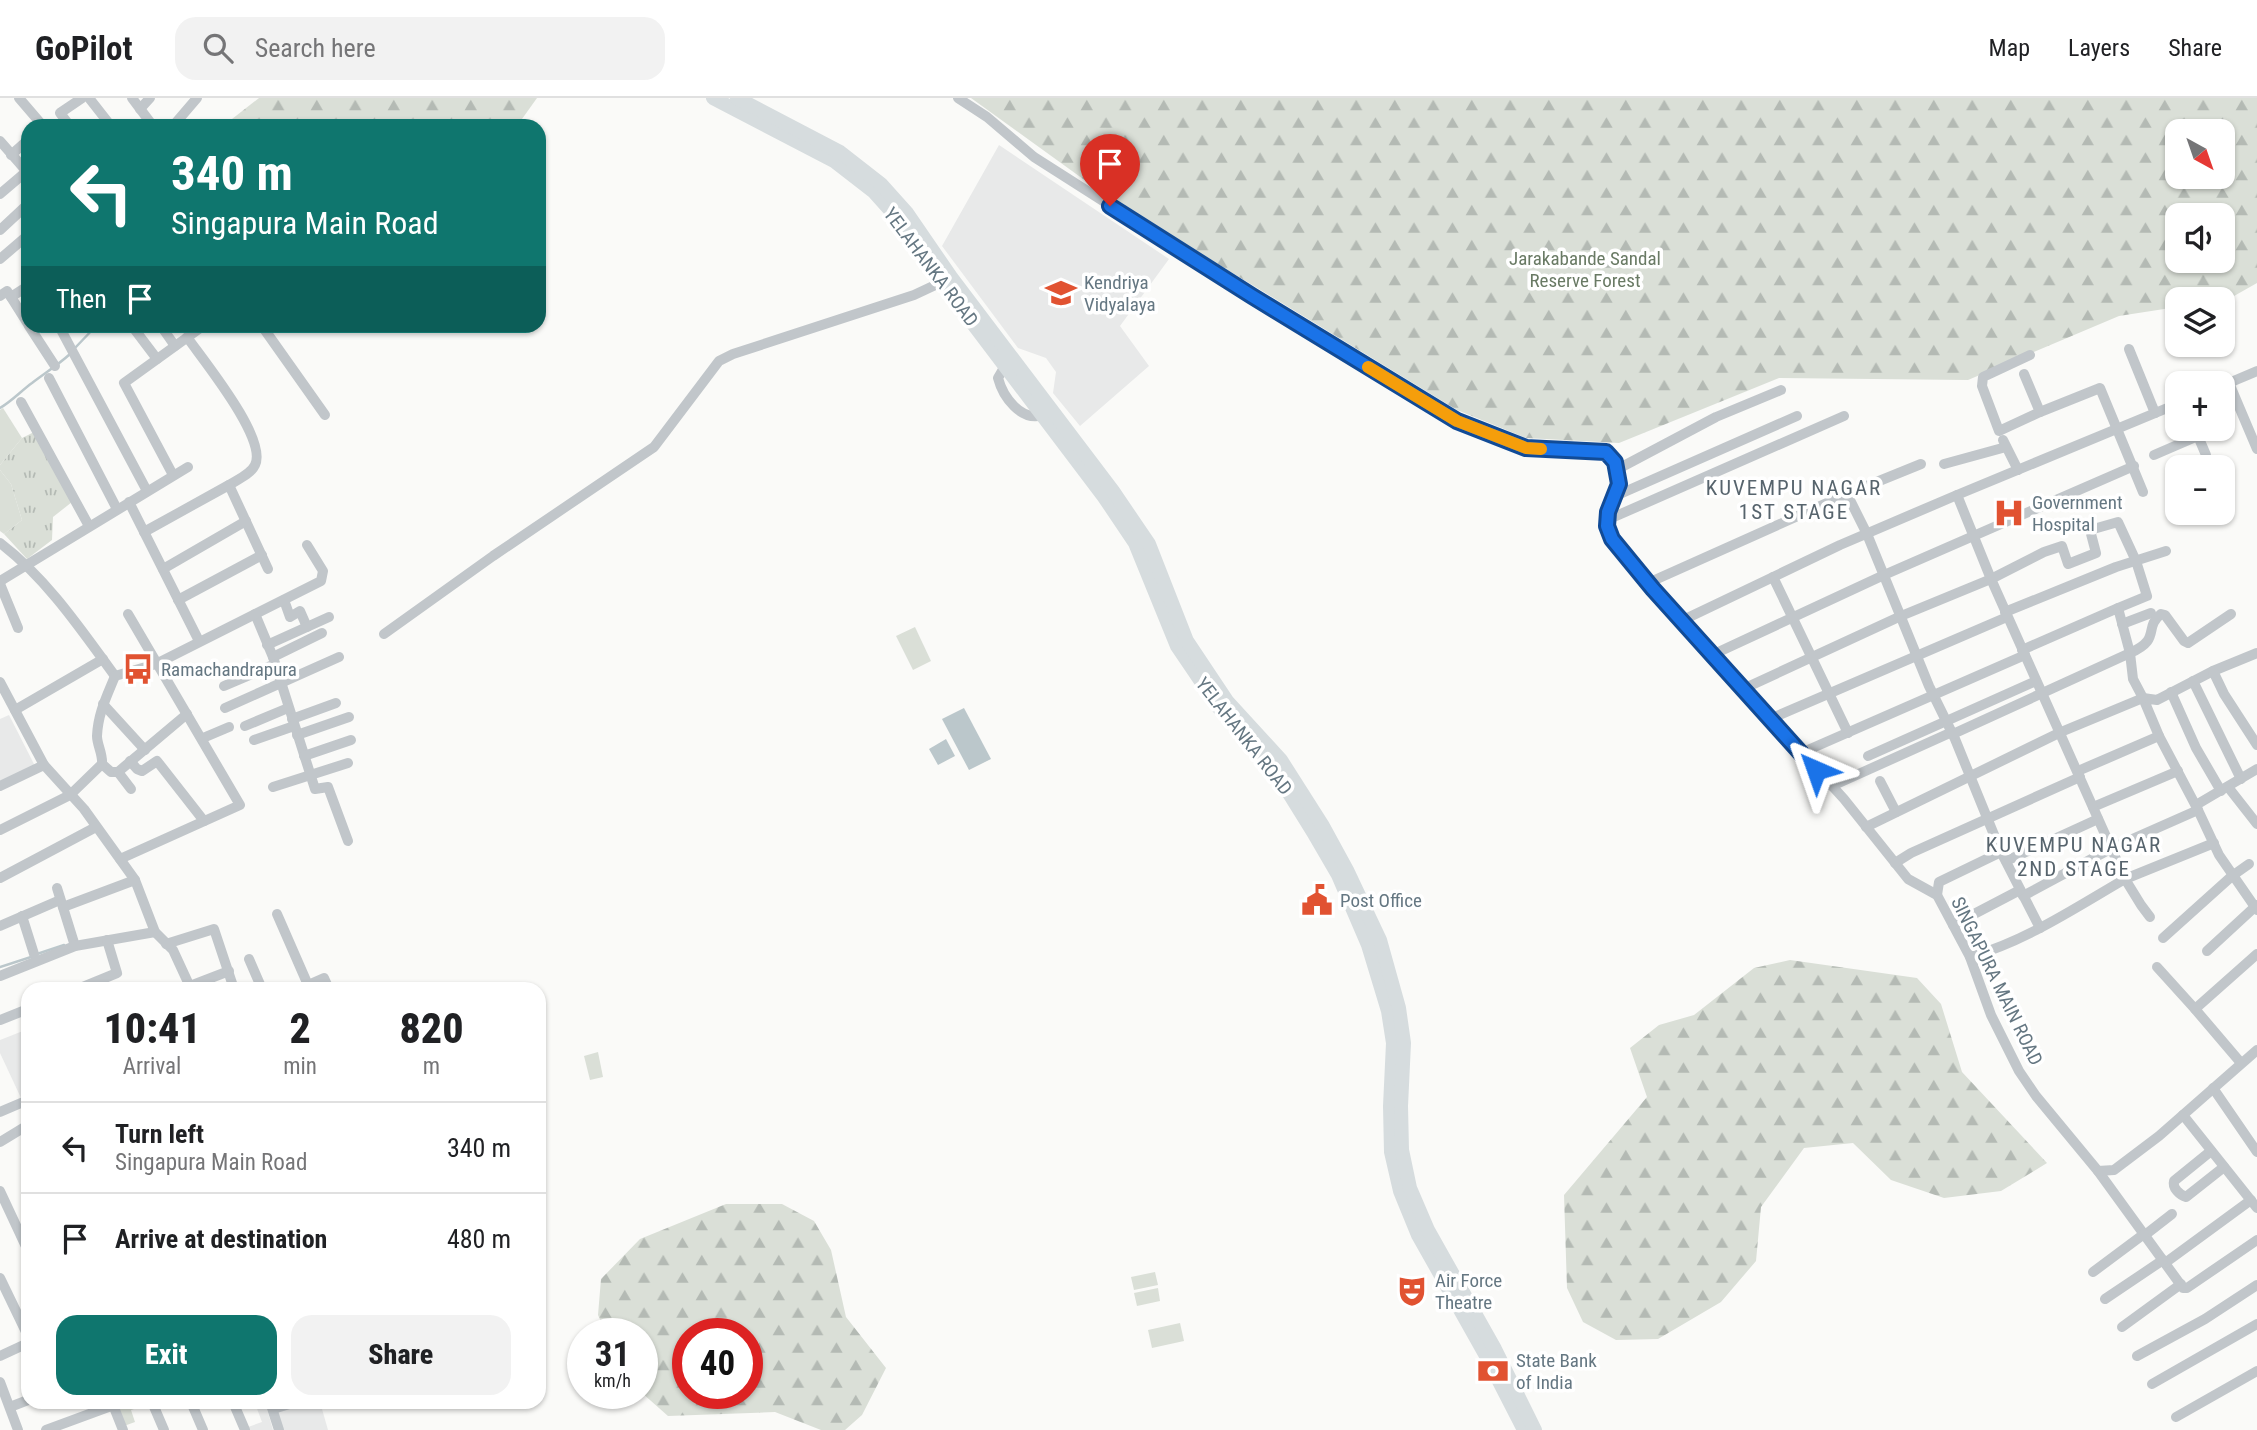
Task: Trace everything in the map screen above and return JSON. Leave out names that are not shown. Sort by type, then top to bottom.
[{"type":"main road","name":"YELAHANKA ROAD","points":[[713,98],[834,161],[874,192],[1113,491],[1149,544],[1187,641],[1227,701],[1281,760],[1347,870],[1380,940],[1399,1008],[1404,1043],[1402,1150],[1410,1188],[1428,1230],[1495,1349],[1535,1430]]},
{"type":"main road","name":"YELAHANKA ROAD","points":[[737,98],[840,152],[881,184],[907,213],[947,280],[1005,366],[1135,542],[1177,646],[1219,708],[1272,766],[1338,875],[1368,945],[1388,1011],[1393,1043],[1391,1152],[1400,1191],[1419,1235],[1524,1430]]},
{"type":"street","points":[[19,98],[38,119]]},
{"type":"street","points":[[53,119],[82,98]]},
{"type":"street","points":[[89,98],[106,119]]},
{"type":"street","points":[[132,98],[146,119]]},
{"type":"street","points":[[140,109],[150,98]]},
{"type":"street","points":[[179,119],[197,98]]},
{"type":"street","points":[[958,98],[987,117],[1034,157],[1219,275],[1457,421],[1526,448],[1606,452],[1615,462],[1619,484],[1608,512],[1608,520],[1844,416]]},
{"type":"street","points":[[60,113],[65,119]]},
{"type":"street","points":[[0,141],[21,166]]},
{"type":"street","points":[[10,155],[21,146]]},
{"type":"street","points":[[0,194],[21,177]]},
{"type":"street","points":[[0,230],[21,210]]},
{"type":"street","points":[[0,259],[21,241]]},
{"type":"street","points":[[0,279],[6,295],[21,315]]},
{"type":"street","points":[[384,634],[654,447],[719,361],[733,354],[914,295],[947,280]]},
{"type":"street","points":[[34,333],[55,366]]},
{"type":"street","points":[[64,333],[147,491]]},
{"type":"street","points":[[137,333],[157,359]]},
{"type":"street","points":[[166,333],[175,346]]},
{"type":"street","points":[[173,475],[124,383],[192,333]]},
{"type":"street","points":[[267,333],[325,415]]},
{"type":"street","points":[[144,532],[229,485],[253,469],[256,464],[257,450],[242,415],[187,337]]},
{"type":"street","points":[[2129,349],[2155,413]]},
{"type":"street","points":[[2018,470],[1999,431],[1982,386],[1983,377],[2030,355]]},
{"type":"street","points":[[2235,380],[2257,371]]},
{"type":"street","points":[[2024,374],[2040,412]]},
{"type":"street","points":[[49,378],[117,509]]},
{"type":"street","points":[[1999,431],[2100,387],[2143,492]]},
{"type":"street","points":[[1616,470],[1716,416],[1781,390]]},
{"type":"street","points":[[21,402],[89,526]]},
{"type":"street","points":[[2235,403],[2257,449]]},
{"type":"street","points":[[1681,621],[1867,534],[2165,409]]},
{"type":"street","points":[[1614,497],[1797,416]]},
{"type":"street","points":[[2154,455],[2180,441]]},
{"type":"street","points":[[2201,441],[2206,455]]},
{"type":"street","points":[[1944,464],[2006,447]]},
{"type":"street","points":[[1648,583],[1921,464]]},
{"type":"street","points":[[1712,655],[1884,575],[2134,466]]},
{"type":"street","points":[[18,628],[0,582],[188,467]]},
{"type":"street","points":[[229,485],[268,569]]},
{"type":"street","points":[[1847,494],[1867,534],[2003,857],[2040,928]]},
{"type":"street","points":[[1957,495],[2006,615],[2125,879],[2150,917]]},
{"type":"street","points":[[129,502],[199,641]]},
{"type":"street","name":"SINGAPURA MAIN ROAD","points":[[1608,520],[1607,526],[1612,539],[1681,621],[1832,786],[1908,878],[1937,895],[1970,957],[1992,1015],[2019,1071],[2036,1096],[2098,1171],[2181,1284]]},
{"type":"street","points":[[163,569],[246,521]]},
{"type":"street","points":[[1743,689],[1901,616],[1991,579],[2044,552],[2062,546],[2068,564],[2096,553],[2090,530],[2118,522],[2136,561],[2147,596],[1934,696],[1801,753]]},
{"type":"street","points":[[0,543],[54,593],[115,676]]},
{"type":"street","points":[[115,676],[156,664],[320,581],[323,571],[307,545]]},
{"type":"street","points":[[1770,719],[2006,615],[2165,551]]},
{"type":"street","points":[[178,600],[262,555]]},
{"type":"street","points":[[1773,577],[1848,733]]},
{"type":"street","points":[[284,600],[290,617],[300,611],[307,627]]},
{"type":"street","points":[[2118,608],[2130,653],[2133,679],[2159,736],[2232,876],[2256,907],[2207,951]]},
{"type":"street","points":[[2122,624],[2151,613]]},
{"type":"street","points":[[120,859],[240,805],[128,614]]},
{"type":"street","points":[[255,614],[274,661],[315,789],[328,787],[348,841]]},
{"type":"street","points":[[1832,786],[2144,647],[2150,639],[2154,622],[2161,614],[2165,615],[2188,643],[2231,614]]},
{"type":"street","points":[[267,645],[329,617]]},
{"type":"street","points":[[224,686],[322,633]]},
{"type":"street","points":[[1866,827],[2061,732],[2143,698],[2157,700],[2213,671],[2257,653]]},
{"type":"street","points":[[225,708],[339,657]]},
{"type":"street","points":[[15,710],[103,659]]},
{"type":"street","points":[[2213,671],[2224,694],[2257,745]]},
{"type":"street","points":[[115,676],[103,704],[97,738],[102,764],[111,772],[118,772],[187,714]]},
{"type":"street","points":[[1868,756],[2036,681]]},
{"type":"street","points":[[2193,681],[2241,779]]},
{"type":"street","points":[[0,682],[4,698],[15,710],[44,765],[84,809],[135,880],[155,932],[173,950],[188,982]]},
{"type":"street","points":[[2171,692],[2191,737],[2225,789],[2255,816]]},
{"type":"street","points":[[103,704],[145,750]]},
{"type":"street","points":[[254,740],[336,704]]},
{"type":"street","points":[[245,726],[349,718]]},
{"type":"street","points":[[202,738],[229,727]]},
{"type":"street","points":[[1895,863],[2159,736]]},
{"type":"street","points":[[304,756],[351,740]]},
{"type":"street","points":[[130,761],[142,771],[157,761],[204,821]]},
{"type":"street","points":[[273,787],[348,763]]},
{"type":"street","points":[[0,830],[70,795],[102,764]]},
{"type":"street","points":[[0,786],[44,765]]},
{"type":"street","points":[[1953,925],[2197,808],[2257,769]]},
{"type":"street","points":[[2093,807],[2178,771]]},
{"type":"street","points":[[118,772],[131,789]]},
{"type":"street","points":[[1880,781],[1896,812]]},
{"type":"street","points":[[1937,895],[1939,882],[2098,819]]},
{"type":"street","points":[[0,878],[96,827]]},
{"type":"street","points":[[1970,957],[1993,950],[2040,928],[2125,879],[2214,843]]},
{"type":"street","points":[[2163,938],[2249,864]]},
{"type":"street","points":[[0,926],[60,898],[135,880]]},
{"type":"street","points":[[60,898],[75,946]]},
{"type":"street","points":[[277,914],[302,982]]},
{"type":"street","points":[[22,916],[34,954]]},
{"type":"street","points":[[166,944],[214,929],[232,982]]},
{"type":"street","points":[[0,976],[75,946],[155,932]]},
{"type":"street","points":[[95,982],[117,973],[107,940]]},
{"type":"street","points":[[2194,1009],[2257,954]]},
{"type":"street","points":[[249,959],[259,982]]},
{"type":"street","points":[[2157,967],[2241,1063]]},
{"type":"street","points":[[204,982],[229,971]]},
{"type":"street","points":[[0,1020],[21,1012]]},
{"type":"street","points":[[2098,1171],[2115,1170],[2257,1050]]},
{"type":"street","points":[[2213,1088],[2257,1152]]},
{"type":"street","points":[[0,1112],[21,1105]]},
{"type":"street","points":[[2105,1299],[2254,1204],[2183,1115]]},
{"type":"street","points":[[0,1142],[21,1129]]},
{"type":"street","points":[[2211,1151],[2174,1181],[2174,1186],[2181,1195],[2186,1197],[2224,1167]]},
{"type":"street","points":[[0,1191],[21,1233]]},
{"type":"street","points":[[2092,1272],[2172,1214]]},
{"type":"street","points":[[2122,1327],[2181,1284],[2187,1288],[2257,1240]]},
{"type":"street","points":[[0,1278],[21,1322]]},
{"type":"street","points":[[2137,1356],[2204,1319],[2257,1285]]},
{"type":"street","points":[[2152,1384],[2257,1324]]},
{"type":"street","points":[[0,1356],[21,1346]]},
{"type":"street","points":[[2176,1417],[2257,1371]]},
{"type":"street","points":[[0,1382],[19,1430]]},
{"type":"street","points":[[10,1407],[21,1403]]},
{"type":"street","points":[[46,1430],[73,1425],[105,1409]]},
{"type":"street","points":[[118,1409],[122,1430]]},
{"type":"street","points":[[155,1409],[164,1430]]},
{"type":"street","points":[[194,1409],[203,1430]]},
{"type":"street","points":[[236,1409],[245,1430]]},
{"type":"street","points":[[273,1409],[279,1430]]},
{"type":"shaded area","name":"Kendriya Vidyalaya","points":[[999,145],[1169,259],[1120,326],[1149,366],[1080,426],[1053,393],[1056,372],[1046,358],[1018,348],[942,246]]},
{"type":"shaded area","points":[[964,708],[991,759],[969,770],[942,719]]},
{"type":"shaded area","points":[[9,715],[36,768],[0,784],[0,719]]},
{"type":"shaded area","points":[[946,739],[955,756],[938,765],[929,749]]},
{"type":"shaded area","points":[[21,1032],[21,1098],[0,1053],[0,1040]]},
{"type":"shaded area","points":[[257,1409],[267,1409],[273,1430],[249,1430],[248,1427],[262,1422]]},
{"type":"shaded area","points":[[284,1409],[322,1409],[328,1430],[282,1430],[277,1412]]},
{"type":"green space","points":[[259,98],[537,98],[522,119],[232,119]]},
{"type":"green space","name":"Jarakabande Sandal Reserve Forest","points":[[971,98],[2257,98],[2257,283],[2235,295],[2235,287],[2165,287],[2165,309],[2119,316],[1968,380],[1779,378],[1619,443],[1526,438],[1457,410],[1108,197]]},
{"type":"green space","points":[[3,408],[22,438],[0,465],[0,410]]},
{"type":"green space","points":[[34,432],[72,502],[53,517],[52,540],[27,559],[4,534],[22,520],[11,484],[0,470],[0,465],[22,438]]},
{"type":"green space","points":[[0,470],[11,484],[22,520],[4,534],[0,531]]},
{"type":"green space","points":[[915,627],[931,661],[913,670],[896,636]]},
{"type":"green space","points":[[1790,960],[1917,978],[1941,1004],[1962,1072],[2047,1163],[2001,1191],[1944,1198],[1891,1180],[1853,1143],[1804,1148],[1761,1207],[1756,1261],[1721,1302],[1658,1339],[1616,1340],[1583,1322],[1567,1288],[1564,1195],[1647,1097],[1630,1048],[1659,1025],[1694,1015],[1754,968]]},
{"type":"green space","points":[[598,1052],[603,1077],[590,1080],[584,1056]]},
{"type":"green space","points":[[726,1204],[782,1204],[814,1221],[831,1250],[846,1317],[886,1368],[862,1415],[845,1430],[821,1430],[775,1412],[668,1416],[658,1407],[658,1318],[599,1318],[601,1279],[640,1239]]},
{"type":"green space","points":[[1155,1272],[1158,1285],[1134,1290],[1131,1277]]},
{"type":"green space","points":[[1158,1288],[1160,1301],[1137,1306],[1134,1293]]},
{"type":"green space","points":[[1180,1323],[1184,1341],[1152,1348],[1148,1330]]},
{"type":"green space","points":[[118,1409],[134,1409],[131,1410],[135,1422],[124,1426]]},
{"type":"waterway","points":[[74,349],[89,333]]},
{"type":"waterway","points":[[0,408],[70,354]]},
{"type":"waterway","points":[[37,954],[64,945]]},
{"type":"waterway","points":[[0,967],[31,957]]},
{"type":"slow traffic","points":[[1368,367],[1457,421],[1526,448],[1541,449]]},
{"type":"place","name":"Kendriya Vidyalaya","points":[[1061,293]]},
{"type":"place","name":"Government Hospital","points":[[2009,513]]},
{"type":"place","name":"Ramachandrapura","points":[[138,669]]},
{"type":"place","name":"Post Office","points":[[1317,900]]},
{"type":"place","name":"Air Force Theatre","points":[[1412,1291]]},
{"type":"place","name":"State Bank of India","points":[[1493,1371]]},
{"type":"district","name":"KUVEMPU NAGAR 1ST STAGE","points":[[1794,500]]},
{"type":"district","name":"KUVEMPU NAGAR 2ND STAGE","points":[[2074,857]]},
{"type":"route","points":[[1110,206],[1457,421],[1526,448],[1606,452],[1615,462],[1619,484],[1608,512],[1607,526],[1612,539],[1653,589],[1816,770]]}]
